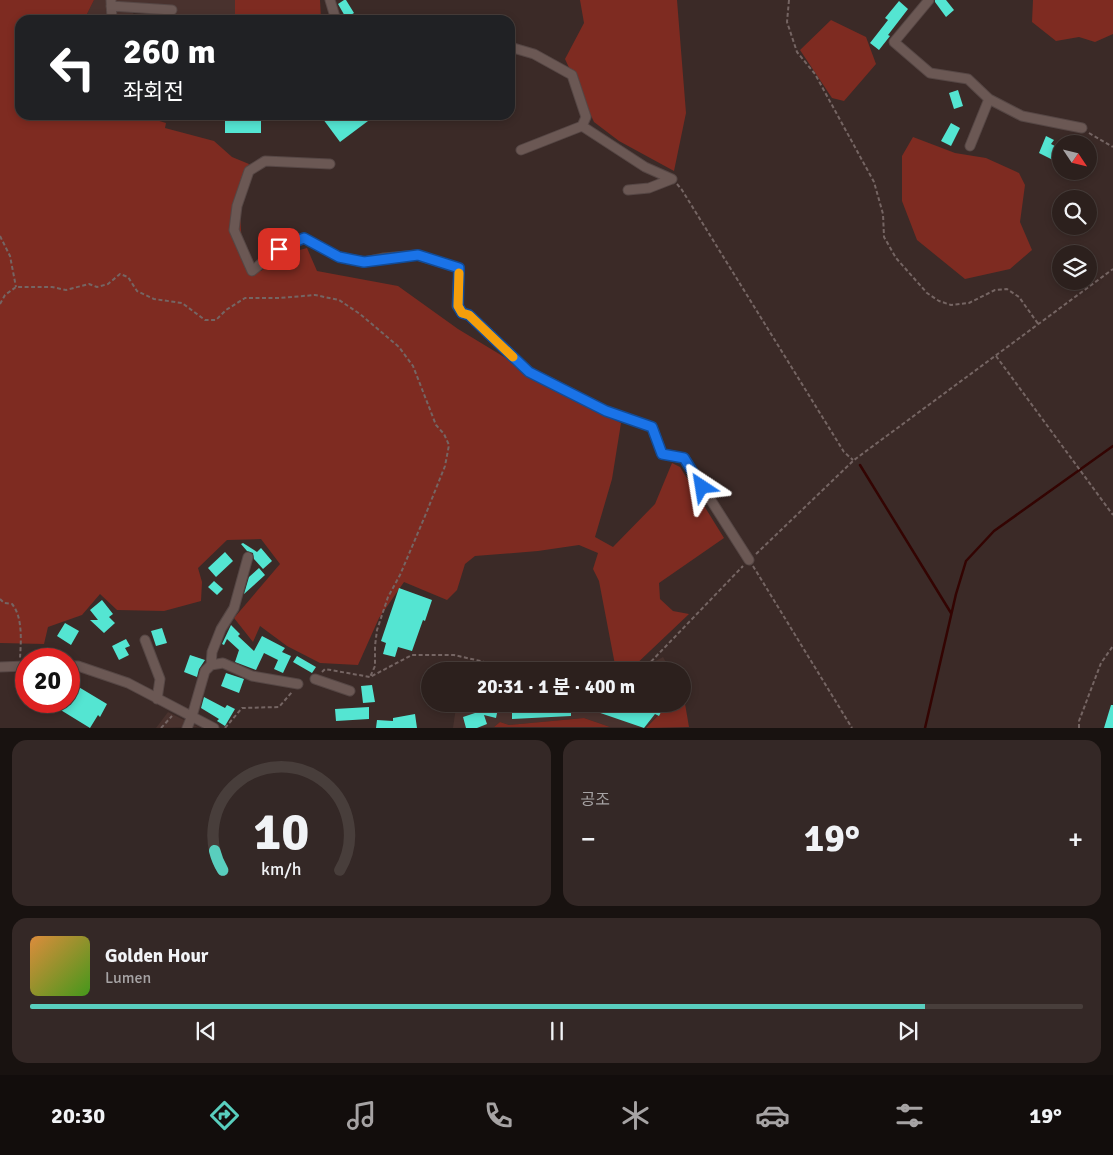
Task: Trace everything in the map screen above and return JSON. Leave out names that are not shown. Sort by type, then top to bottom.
[{"type":"street","points":[[330,0],[334,15]]},
{"type":"street","points":[[929,0],[894,42],[930,73],[968,79],[989,99],[1022,116],[1082,128]]},
{"type":"street","points":[[111,3],[172,10]]},
{"type":"street","points":[[515,48],[534,54],[572,75],[586,117],[582,126],[521,150]]},
{"type":"street","points":[[970,146],[989,99]]},
{"type":"street","points":[[582,126],[645,167],[672,179]]},
{"type":"street","points":[[330,164],[265,161],[249,171],[238,206],[234,230],[252,270],[279,249],[304,238],[339,257],[364,262],[418,255],[459,268],[458,306],[462,313],[469,315],[529,372],[606,411],[652,427],[662,454],[684,458],[749,560]]},
{"type":"street","points":[[628,190],[649,188],[672,179]]},
{"type":"street","points":[[211,665],[212,652],[221,629],[234,608],[248,557]]},
{"type":"street","points":[[145,640],[160,679],[157,699]]},
{"type":"street","points":[[187,728],[205,671],[211,665],[223,663],[252,676],[298,684]]},
{"type":"street","points":[[0,667],[15,666]]},
{"type":"street","points":[[80,667],[128,683],[214,728]]},
{"type":"street","points":[[315,679],[350,691]]},
{"type":"path","points":[[790,0],[787,22],[797,52],[815,74],[874,182],[883,214],[884,237],[896,258],[927,292],[939,302],[951,305],[968,303],[994,290],[1007,290],[1019,297],[1039,324]]},
{"type":"path","points":[[1082,128],[1113,147]]},
{"type":"path","points":[[672,179],[682,190],[844,452],[854,460]]},
{"type":"path","points":[[0,236],[10,256],[16,286]]},
{"type":"path","points":[[651,662],[749,560],[854,460],[1113,269]]},
{"type":"path","points":[[0,304],[5,295],[16,286],[52,287],[66,290],[89,284],[97,286],[108,284],[120,274],[128,277],[137,291],[154,299],[182,303],[205,320],[216,320],[226,310],[245,298],[315,295],[339,300],[360,314],[398,347],[413,366],[436,424],[444,434],[449,446],[445,466],[425,516],[400,575],[388,597],[378,630],[375,646],[375,666],[370,676]]},
{"type":"path","points":[[996,356],[1113,515]]},
{"type":"path","points":[[749,560],[852,728]]},
{"type":"path","points":[[0,599],[4,603],[12,604],[16,609],[21,632],[21,648]]},
{"type":"path","points":[[1079,728],[1079,721],[1101,663],[1113,646]]},
{"type":"path","points":[[315,679],[325,669],[370,676],[412,656],[454,655],[485,662]]},
{"type":"path","points":[[225,728],[242,708],[279,707],[298,684]]},
{"type":"path","points":[[162,728],[178,709]]},
{"type":"shaded area","points":[[0,0],[94,0],[86,15],[15,15],[15,120],[156,120],[166,123],[165,128],[214,141],[232,157],[249,164],[239,192],[242,248],[261,271],[285,254],[307,248],[317,271],[398,286],[458,329],[560,391],[621,423],[612,479],[595,537],[613,547],[655,504],[672,463],[680,467],[724,538],[659,583],[660,599],[673,611],[689,614],[638,662],[614,662],[599,581],[593,569],[598,553],[579,545],[538,551],[475,556],[465,564],[457,590],[447,600],[404,582],[379,618],[358,665],[320,663],[287,646],[260,626],[253,642],[234,618],[280,564],[261,539],[227,540],[198,568],[202,582],[201,601],[164,611],[117,610],[100,594],[82,615],[48,627],[44,644],[0,643]]},
{"type":"shaded area","points":[[94,0],[235,0],[235,15],[157,15],[135,12],[132,15],[86,15]]},
{"type":"shaded area","points":[[235,0],[320,0],[321,15],[235,15]]},
{"type":"shaded area","points":[[580,0],[677,0],[686,113],[674,171],[619,141],[594,122],[565,59],[584,23]]},
{"type":"shaded area","points":[[1033,0],[1113,0],[1113,34],[1095,42],[1079,37],[1056,41],[1032,22]]},
{"type":"shaded area","points":[[831,20],[866,37],[876,64],[844,101],[832,98],[800,50]]},
{"type":"shaded area","points":[[913,137],[955,153],[986,158],[1019,173],[1025,185],[1020,222],[1032,250],[1010,269],[965,279],[917,240],[902,201],[902,156]]},
{"type":"shaded area","points":[[663,657],[666,662],[654,662]]},
{"type":"shaded area","points":[[168,712],[198,727],[156,728]]},
{"type":"shaded area","points":[[455,712],[661,712],[646,727],[610,727],[584,718],[509,725],[500,722],[494,727],[453,728]]},
{"type":"shaded area","points":[[661,712],[686,712],[689,727],[646,728]]},
{"type":"shaded area","points":[[584,718],[610,727],[494,727],[500,722],[509,725]]},
{"type":"building","points":[[346,0],[354,13],[344,15],[338,4]]},
{"type":"building","points":[[935,0],[946,0],[954,10],[946,17]]},
{"type":"building","points":[[899,1],[908,9],[879,50],[870,43],[888,20],[885,18]]},
{"type":"building","points":[[958,90],[963,106],[954,109],[949,93]]},
{"type":"building","points":[[225,120],[261,120],[261,133],[225,133]]},
{"type":"building","points":[[324,120],[368,121],[340,142]]},
{"type":"building","points":[[951,123],[960,128],[951,146],[941,141]]},
{"type":"building","points":[[1046,136],[1052,139],[1052,160],[1039,153]]},
{"type":"building","points":[[243,543],[257,552],[261,548],[272,561],[263,569],[254,559],[253,553],[247,551],[241,544]]},
{"type":"building","points":[[225,552],[233,561],[216,577],[208,568]]},
{"type":"building","points":[[259,568],[265,575],[244,594],[249,577]]},
{"type":"building","points":[[214,581],[223,589],[217,595],[208,587]]},
{"type":"building","points":[[399,588],[432,600],[412,651],[398,647],[395,657],[383,654],[386,643],[381,641]]},
{"type":"building","points":[[102,600],[113,614],[109,617],[115,623],[104,633],[90,620],[98,620],[90,610]]},
{"type":"building","points":[[65,623],[79,631],[71,645],[57,636]]},
{"type":"building","points":[[231,625],[240,634],[238,636],[254,651],[262,636],[285,648],[282,652],[291,656],[283,673],[274,669],[278,660],[264,653],[256,670],[235,662],[239,650],[227,639],[224,645],[222,644]]},
{"type":"building","points":[[162,628],[167,643],[156,646],[151,631]]},
{"type":"building","points":[[126,639],[130,646],[125,648],[129,655],[119,660],[112,646]]},
{"type":"building","points":[[190,655],[205,660],[199,669],[197,677],[184,672]]},
{"type":"building","points":[[297,656],[316,667],[312,673],[293,662]]},
{"type":"building","points":[[226,673],[244,679],[239,693],[221,686]]},
{"type":"building","points":[[372,685],[375,702],[363,703],[361,686]]},
{"type":"building","points":[[80,688],[107,704],[100,717],[98,715],[90,728],[66,713],[80,713]]},
{"type":"building","points":[[204,697],[225,708],[227,705],[235,709],[225,726],[217,721],[219,719],[201,708]]},
{"type":"building","points":[[1111,705],[1113,705],[1113,728],[1104,728]]},
{"type":"building","points":[[369,707],[369,719],[336,721],[335,709]]},
{"type":"building","points":[[478,712],[497,712],[496,718],[484,715],[487,724],[477,728],[466,728],[463,717]]},
{"type":"building","points":[[512,712],[571,712],[571,716],[512,719]]},
{"type":"building","points":[[597,712],[661,712],[659,716],[655,714],[644,728]]},
{"type":"building","points":[[415,714],[417,728],[376,728],[377,720],[393,721],[393,718]]},
{"type":"waterway","points":[[925,728],[956,594],[966,561],[994,531],[1113,446]]},
{"type":"waterway","points":[[860,465],[951,613]]},
{"type":"slow traffic","points":[[459,273],[458,306],[462,313],[469,315],[513,357]]},
{"type":"route","points":[[279,249],[304,238],[339,257],[364,262],[418,255],[459,268],[458,306],[462,313],[469,315],[529,372],[606,411],[652,427],[662,454],[684,458],[702,487]]}]
